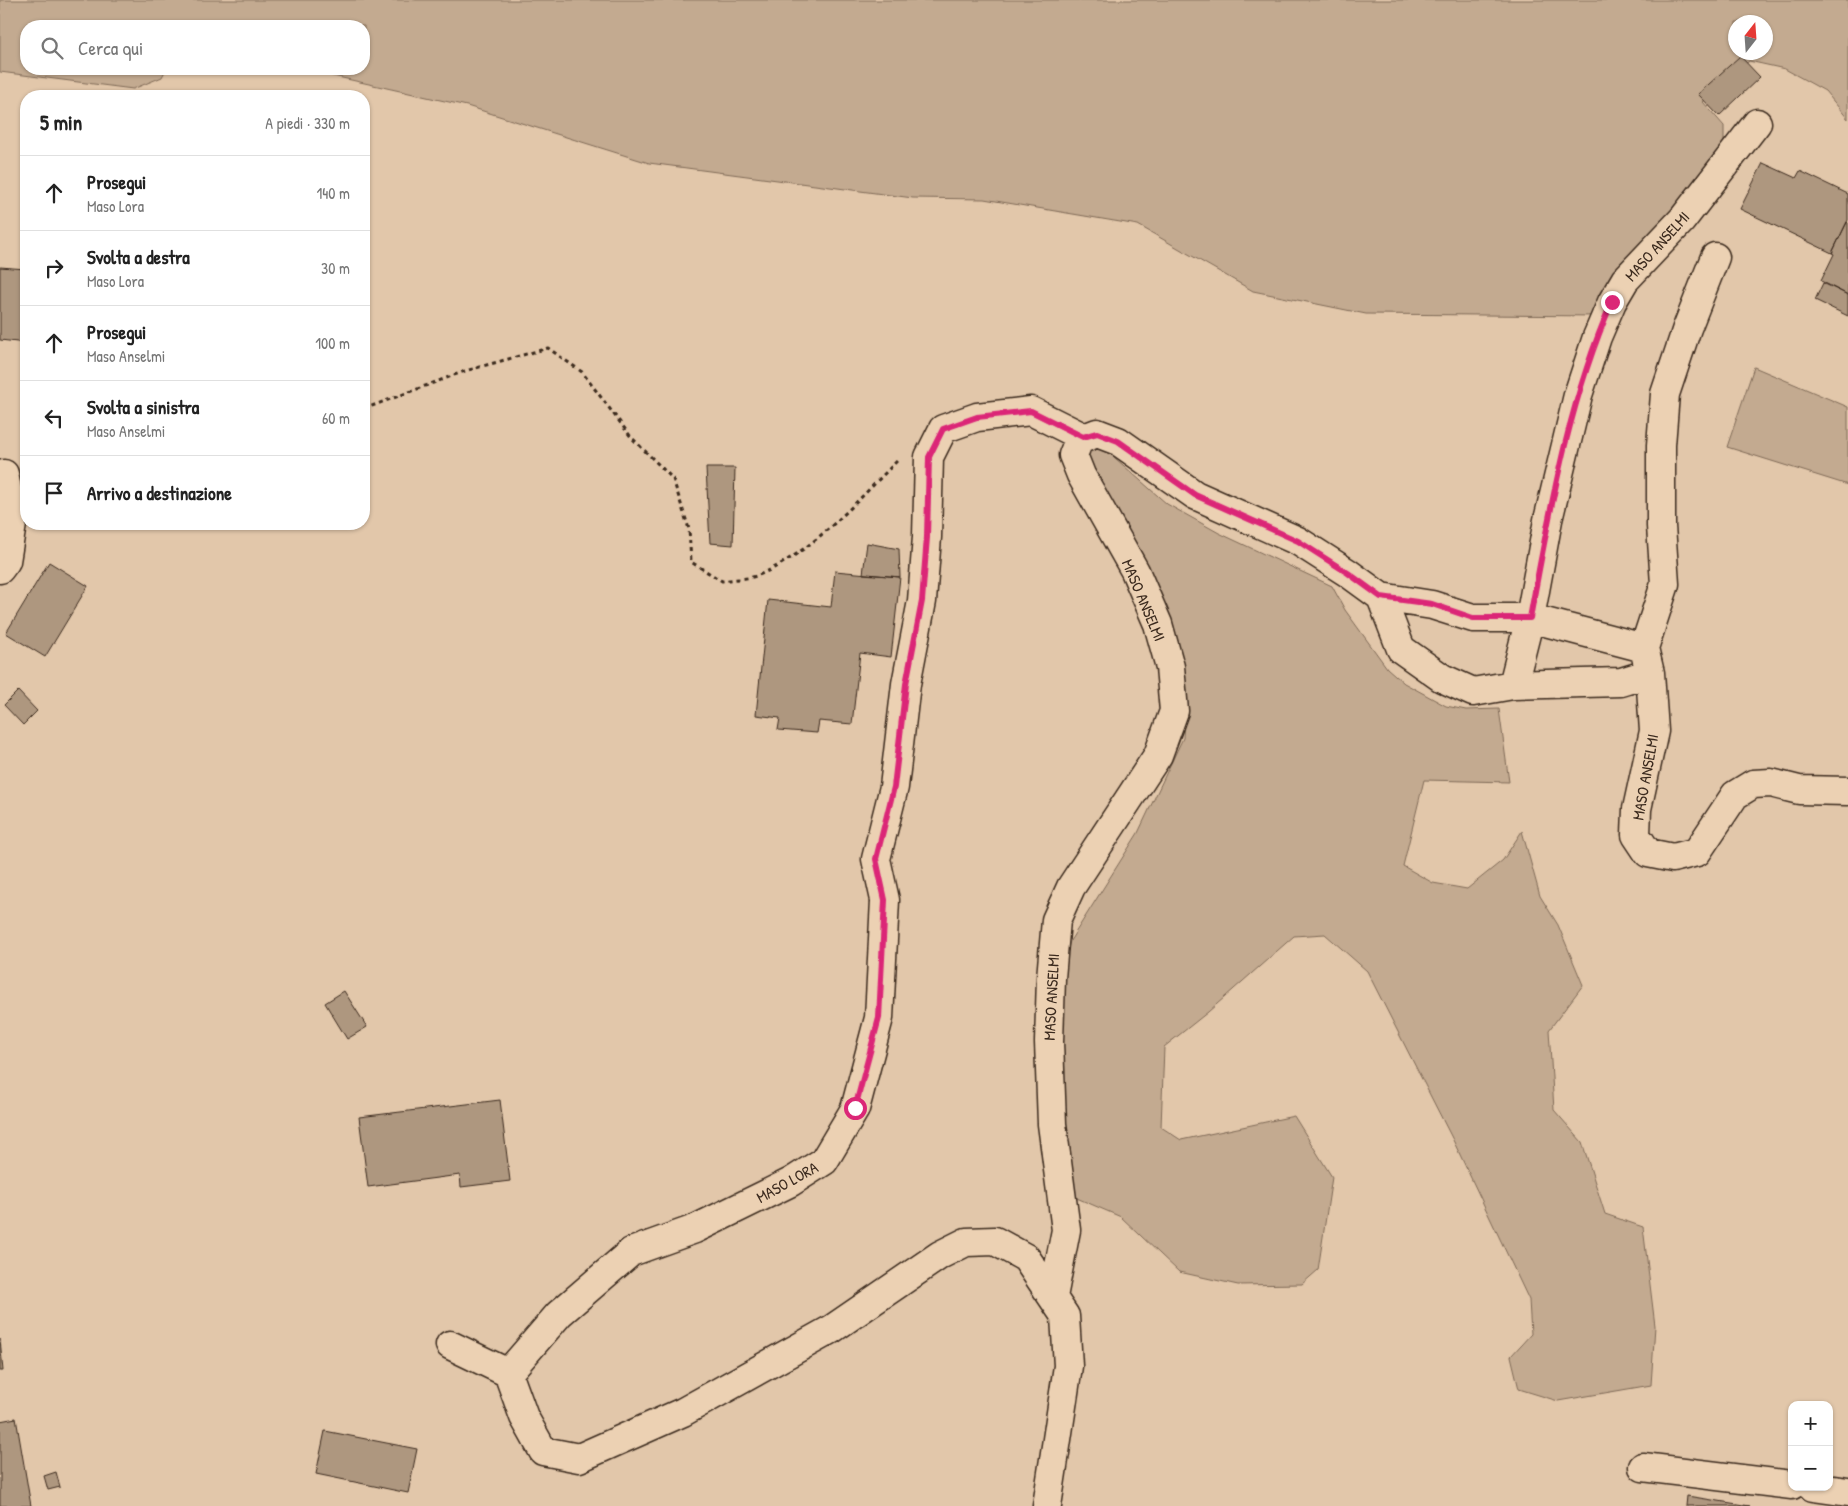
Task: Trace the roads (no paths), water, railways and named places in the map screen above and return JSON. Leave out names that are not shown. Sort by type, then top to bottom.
[{"type":"street","name":"MASO ANSELMI","points":[[1513,686],[1530,618],[1548,520],[1578,395],[1597,337],[1612,302],[1625,280],[1682,220],[1757,123]]},
{"type":"street","points":[[1381,597],[1401,649],[1442,678],[1473,692],[1513,686],[1621,682],[1647,660],[1665,584],[1661,508],[1661,445],[1664,394],[1715,257]]},
{"type":"street","name":"MASO LORA","points":[[508,1373],[559,1314],[631,1252],[694,1229],[791,1182],[824,1161],[855,1108],[879,1018],[885,900],[876,859],[894,787],[906,684],[922,601],[927,537],[929,457],[943,429],[977,417],[1031,411],[1083,437]]},
{"type":"street","points":[[1083,437],[1097,433],[1118,441],[1195,495],[1298,541],[1381,597],[1432,604],[1473,618],[1530,618],[1647,660]]},
{"type":"street","name":"MASO ANSELMI","points":[[1053,1297],[1066,1230],[1052,1124],[1049,1042],[1051,978],[1056,920],[1071,887],[1158,755],[1174,711],[1170,667],[1158,624],[1135,571],[1081,475],[1073,455],[1079,440],[1083,437]]},
{"type":"street","points":[[0,569],[6,561],[13,518],[4,474]]},
{"type":"street","name":"MASO ANSELMI","points":[[1647,660],[1654,731],[1637,809],[1636,835],[1648,852],[1673,858],[1697,852],[1735,795],[1754,784],[1771,783],[1799,790],[1848,790]]},
{"type":"street","points":[[450,1345],[508,1373],[524,1417],[543,1451],[579,1458],[683,1412],[765,1367],[832,1329],[940,1256],[966,1242],[995,1242],[1026,1258],[1065,1316],[1068,1366],[1047,1506]]},
{"type":"street","points":[[1643,1468],[1788,1485]]},
{"type":"street","points":[[1833,1490],[1848,1492]]}]
